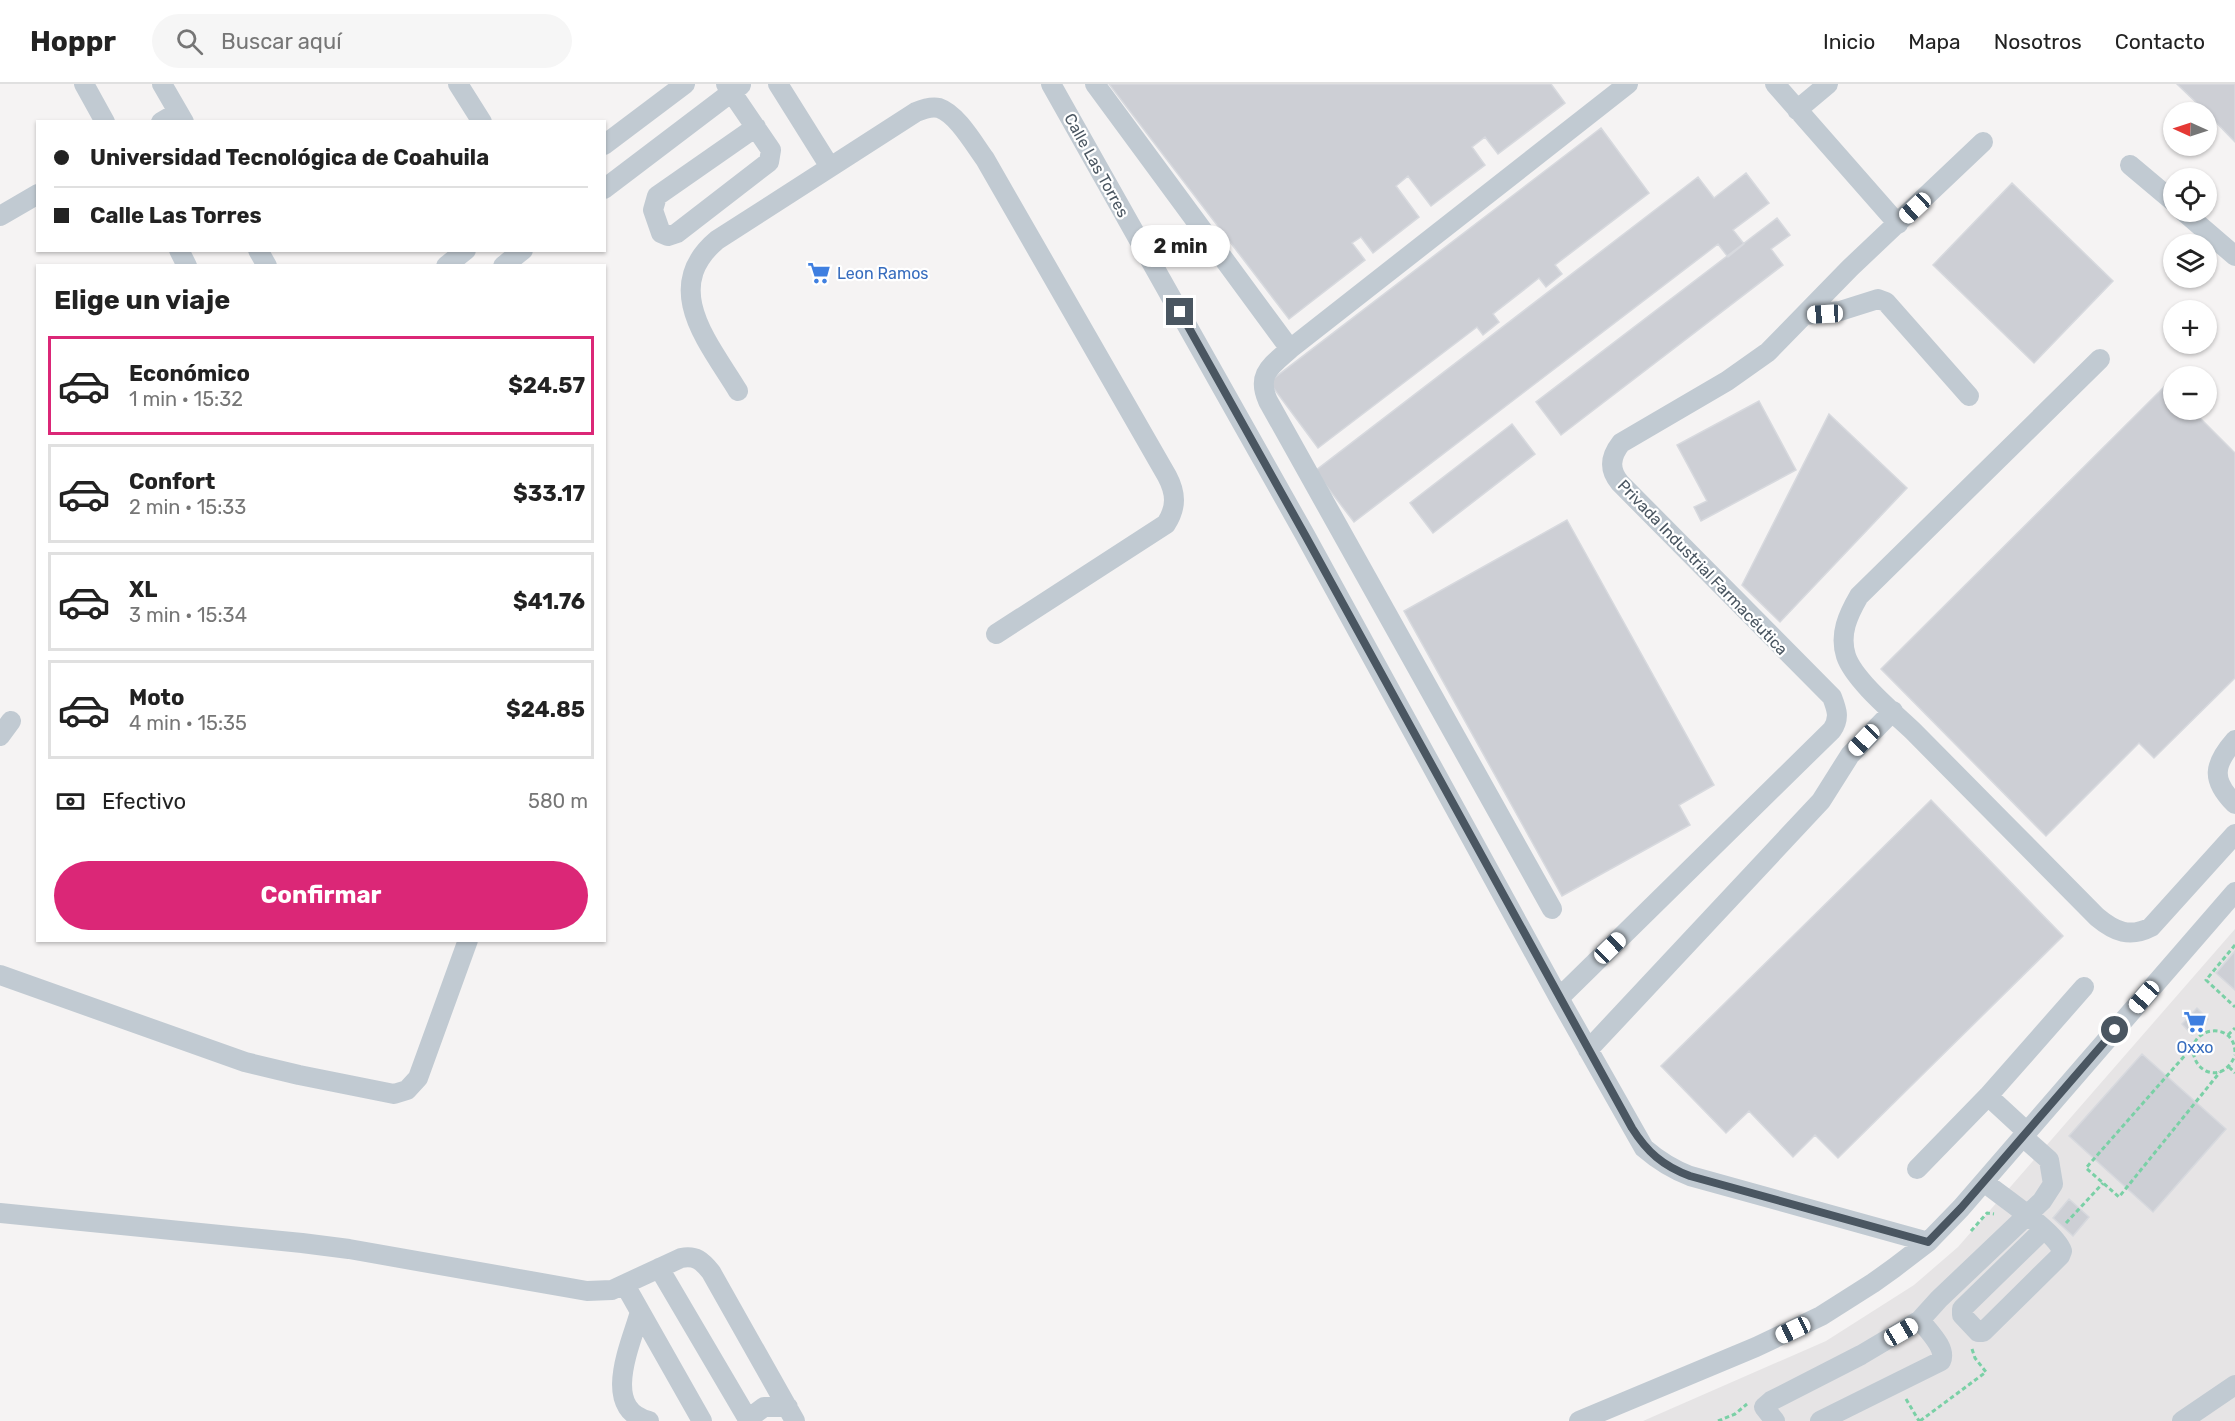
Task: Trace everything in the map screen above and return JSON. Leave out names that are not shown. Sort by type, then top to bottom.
[{"type":"street","points":[[84,84],[104,120]]},
{"type":"street","points":[[162,84],[174,118]]},
{"type":"street","points":[[458,84],[481,120]]},
{"type":"street","points":[[606,144],[685,84]]},
{"type":"street","points":[[778,84],[830,167]]},
{"type":"street","name":"Calle Las Torres","points":[[1051,84],[1311,545],[1559,998],[1644,1148],[1658,1161],[1690,1176],[1928,1242]]},
{"type":"street","points":[[1095,84],[1290,349]]},
{"type":"street","points":[[1552,909],[1268,401],[1263,390],[1263,380],[1266,372],[1290,349],[1628,84]]},
{"type":"street","points":[[1775,84],[1898,224]]},
{"type":"street","points":[[1797,110],[1828,84]]},
{"type":"street","points":[[606,187],[734,87],[771,150],[771,157],[766,166],[673,236],[664,236],[652,210],[657,196],[756,127]]},
{"type":"street","points":[[738,391],[693,312],[689,295],[692,276],[706,249],[916,112],[929,107],[939,108],[952,116],[985,159],[1172,485],[1174,500],[1174,512],[1166,524],[996,634]]},
{"type":"street","points":[[634,123],[655,150]]},
{"type":"street","name":"Privada Industrial Farmacéutica","points":[[1559,998],[1837,723],[1838,710],[1832,698],[1620,483],[1614,476],[1611,467],[1612,459],[1622,443],[1749,367],[1768,352],[1850,268],[1983,142]]},
{"type":"street","points":[[2130,165],[2163,193]]},
{"type":"street","points":[[0,216],[36,195]]},
{"type":"street","points":[[2196,222],[2235,256]]},
{"type":"street","points":[[448,264],[464,252]]},
{"type":"street","points":[[506,264],[520,252]]},
{"type":"street","points":[[1805,315],[1840,311],[1878,299],[1886,302],[1969,396]]},
{"type":"street","points":[[2100,358],[1859,596],[1847,617],[1843,638],[1846,655],[1852,670],[2097,917],[2120,932],[2142,932],[2151,927],[2235,834]]},
{"type":"street","points":[[1588,1050],[1821,801],[1850,755],[1893,711]]},
{"type":"street","points":[[2233,798],[2219,783],[2217,768],[2225,752],[2235,740]]},
{"type":"street","points":[[1580,1421],[1756,1347],[1821,1316],[1873,1283],[1928,1242],[1984,1182],[2235,891]]},
{"type":"street","points":[[0,975],[245,1062],[299,1076],[394,1094],[407,1090],[418,1078],[467,942]]},
{"type":"street","points":[[1917,1169],[1988,1095],[2084,987]]},
{"type":"street","points":[[1775,1421],[1764,1407],[1771,1401],[1861,1355],[1920,1320],[2042,1201],[2053,1184],[2049,1160],[1988,1095]]},
{"type":"street","points":[[1984,1182],[2026,1215],[2053,1228],[2061,1254],[1980,1333],[1962,1315],[1962,1309],[2053,1228]]},
{"type":"street","points":[[0,1213],[302,1242],[587,1291],[612,1290],[689,1256],[704,1263],[792,1414]]},
{"type":"street","points":[[659,1268],[749,1420],[764,1407],[792,1414]]},
{"type":"street","points":[[625,1285],[702,1421]]},
{"type":"street","points":[[640,1312],[623,1370],[621,1386],[625,1402],[632,1412],[649,1421]]},
{"type":"street","points":[[1820,1421],[1938,1362],[1943,1357],[1942,1350],[1920,1320]]},
{"type":"street","points":[[2182,1421],[2235,1385]]},
{"type":"path","points":[[2235,945],[2206,980],[2235,1007]]},
{"type":"path","points":[[2200,1028],[2201,1036]]},
{"type":"path","points":[[2228,1035],[2235,1028]]},
{"type":"path","points":[[2215,1030],[2228,1035],[2233,1041],[2235,1054],[2229,1067],[2220,1072],[2119,1197],[2086,1168],[2201,1036],[2215,1030]]},
{"type":"path","points":[[2194,1045],[2193,1052],[2198,1065],[2210,1072],[2220,1072]]},
{"type":"path","points":[[2229,1067],[2235,1073]]},
{"type":"path","points":[[2053,1228],[2103,1183]]},
{"type":"path","points":[[1901,1381],[1905,1398],[1919,1421],[1986,1372],[1975,1358],[1970,1343],[1980,1333]]},
{"type":"shaded area","points":[[2235,929],[2235,1421],[1643,1421],[1826,1341],[1914,1285],[1958,1247]]},
{"type":"building","points":[[1109,84],[1551,84],[1565,103],[1498,154],[1485,137],[1472,147],[1485,165],[1431,206],[1408,176],[1396,186],[1419,217],[1373,253],[1361,237],[1352,243],[1365,260],[1289,319]]},
{"type":"building","points":[[2177,84],[2235,84],[2235,142],[2217,123],[2217,102],[2196,102]]},
{"type":"building","points":[[1601,128],[1649,193],[1555,265],[1562,274],[1546,287],[1539,278],[1493,314],[1499,322],[1483,335],[1477,327],[1318,448],[1269,382]]},
{"type":"building","points":[[1746,173],[1769,203],[1733,230],[1744,244],[1728,257],[1718,244],[1354,522],[1315,471],[1698,177],[1714,198]]},
{"type":"building","points":[[2012,183],[2113,281],[2034,363],[1933,265]]},
{"type":"building","points":[[1777,218],[1790,235],[1771,249],[1783,265],[1561,435],[1536,402]]},
{"type":"building","points":[[2163,388],[2163,420],[2202,420],[2235,453],[2235,678],[2154,758],[2139,743],[2046,836],[1881,669]]},
{"type":"building","points":[[1759,401],[1796,470],[1701,521],[1694,507],[1707,501],[1677,445]]},
{"type":"building","points":[[1829,414],[1907,488],[1780,622],[1742,585]]},
{"type":"building","points":[[1512,424],[1535,454],[1433,533],[1410,503]]},
{"type":"building","points":[[1567,520],[1714,785],[1679,805],[1690,825],[1562,896],[1404,611]]},
{"type":"building","points":[[1931,800],[2063,936],[1838,1158],[1815,1135],[1793,1157],[1749,1111],[1726,1133],[1661,1066]]},
{"type":"building","points":[[2235,951],[2235,990],[2216,973]]},
{"type":"building","name":"Oxxo","points":[[2197,1008],[2208,1019],[2192,1035],[2182,1024]]},
{"type":"building","points":[[2142,1054],[2226,1129],[2153,1212],[2069,1136]]},
{"type":"building","points":[[2069,1199],[2089,1217],[2073,1236],[2053,1218]]},
{"type":"place","name":"Leon Ramos","points":[[819,273]]},
{"type":"place","name":"Oxxo","points":[[2195,1022]]},
{"type":"route","points":[[1180,312],[1632,1128],[1644,1148],[1658,1161],[1690,1176],[1928,1242],[1961,1208],[2115,1030]]}]
